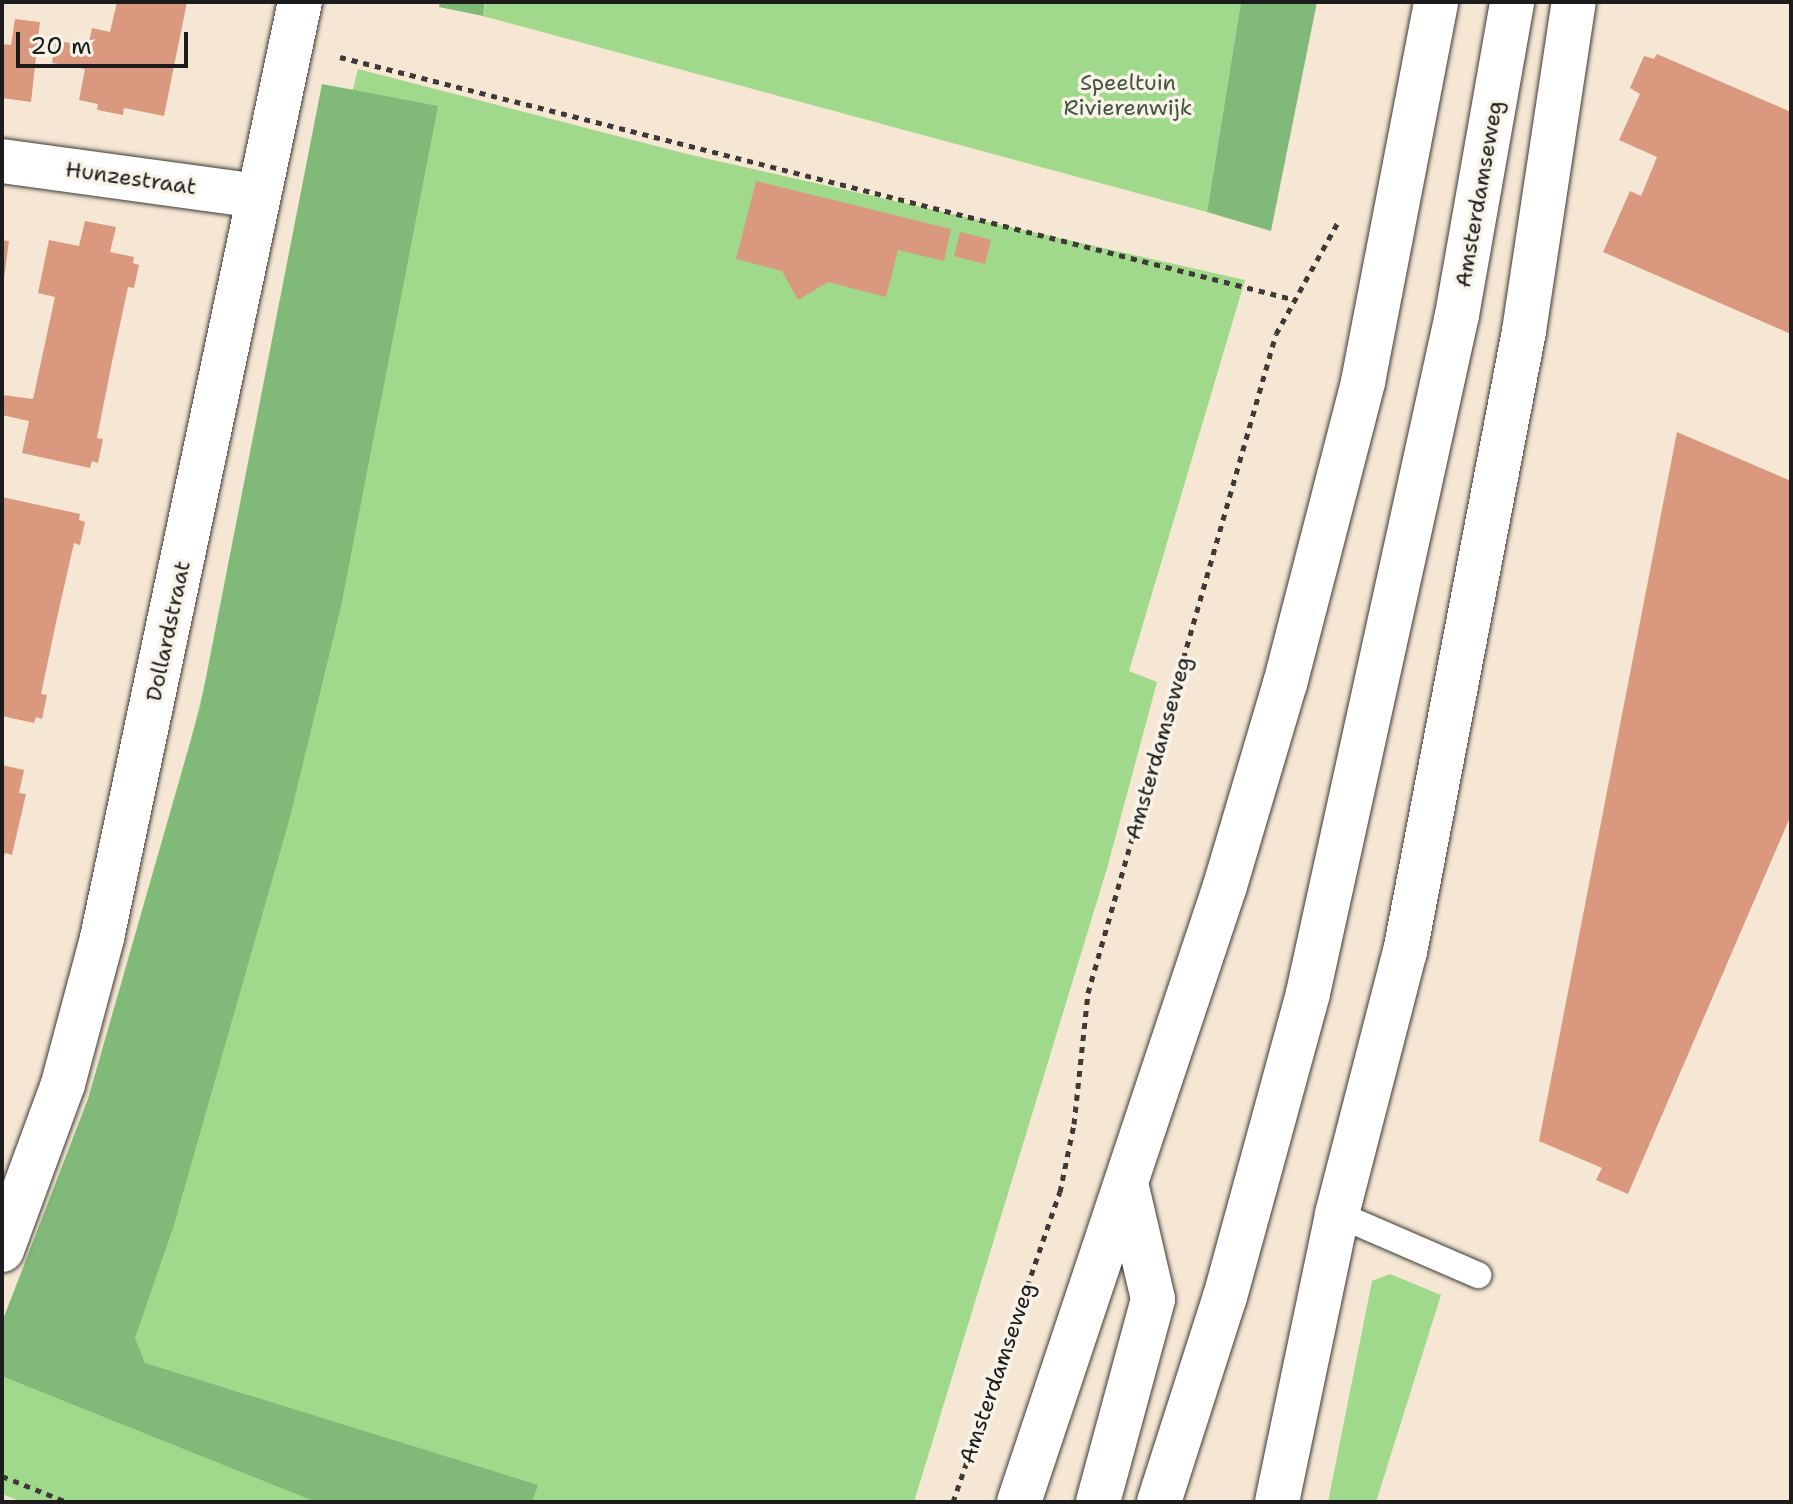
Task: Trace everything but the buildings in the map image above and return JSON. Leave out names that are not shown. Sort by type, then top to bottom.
[{"type":"street","name":"Dollardstraat","points":[[2,1250],[63,1084],[102,938],[300,2]]},
{"type":"street","points":[[1019,1502],[1225,886],[1293,655],[1363,382],[1436,2]]},
{"type":"street","name":"Amsterdamseweg","points":[[1159,1502],[1225,1297],[1308,993],[1454,330],[1512,2]]},
{"type":"street","points":[[1275,1500],[1337,1214],[1405,952],[1524,331],[1574,2]]},
{"type":"street","name":"Hunzestraat","points":[[2,161],[259,196]]},
{"type":"street","points":[[1098,1502],[1153,1299],[1126,1183]]},
{"type":"lane","points":[[1337,1214],[1478,1275]]},
{"type":"path","points":[[293,45],[1296,300]]},
{"type":"path","name":"Amsterdamseweg","points":[[953,1502],[1060,1192],[1074,1124],[1088,993],[1276,334],[1344,210]]},
{"type":"path","points":[[2,1476],[67,1502]]},
{"type":"green space","points":[[440,2],[485,2],[483,16],[439,7]]},
{"type":"green space","name":"Speeltuin Rivierenwijk","points":[[486,2],[1241,2],[1207,212],[483,16]]},
{"type":"green space","points":[[1241,2],[1317,2],[1271,231],[1207,212]]},
{"type":"green space","points":[[358,69],[687,154],[1245,280],[1129,671],[1157,682],[1108,865],[914,1502],[22,1502],[2,1494],[2,1376],[30,1386]]},
{"type":"green space","points":[[322,84],[438,106],[341,606],[290,817],[173,1228],[135,1338],[145,1363],[538,1485],[532,1502],[316,1502],[2,1376],[2,1322],[88,1099],[200,708]]},
{"type":"green space","points":[[1390,1274],[1441,1295],[1376,1502],[1328,1502],[1372,1281]]}]
